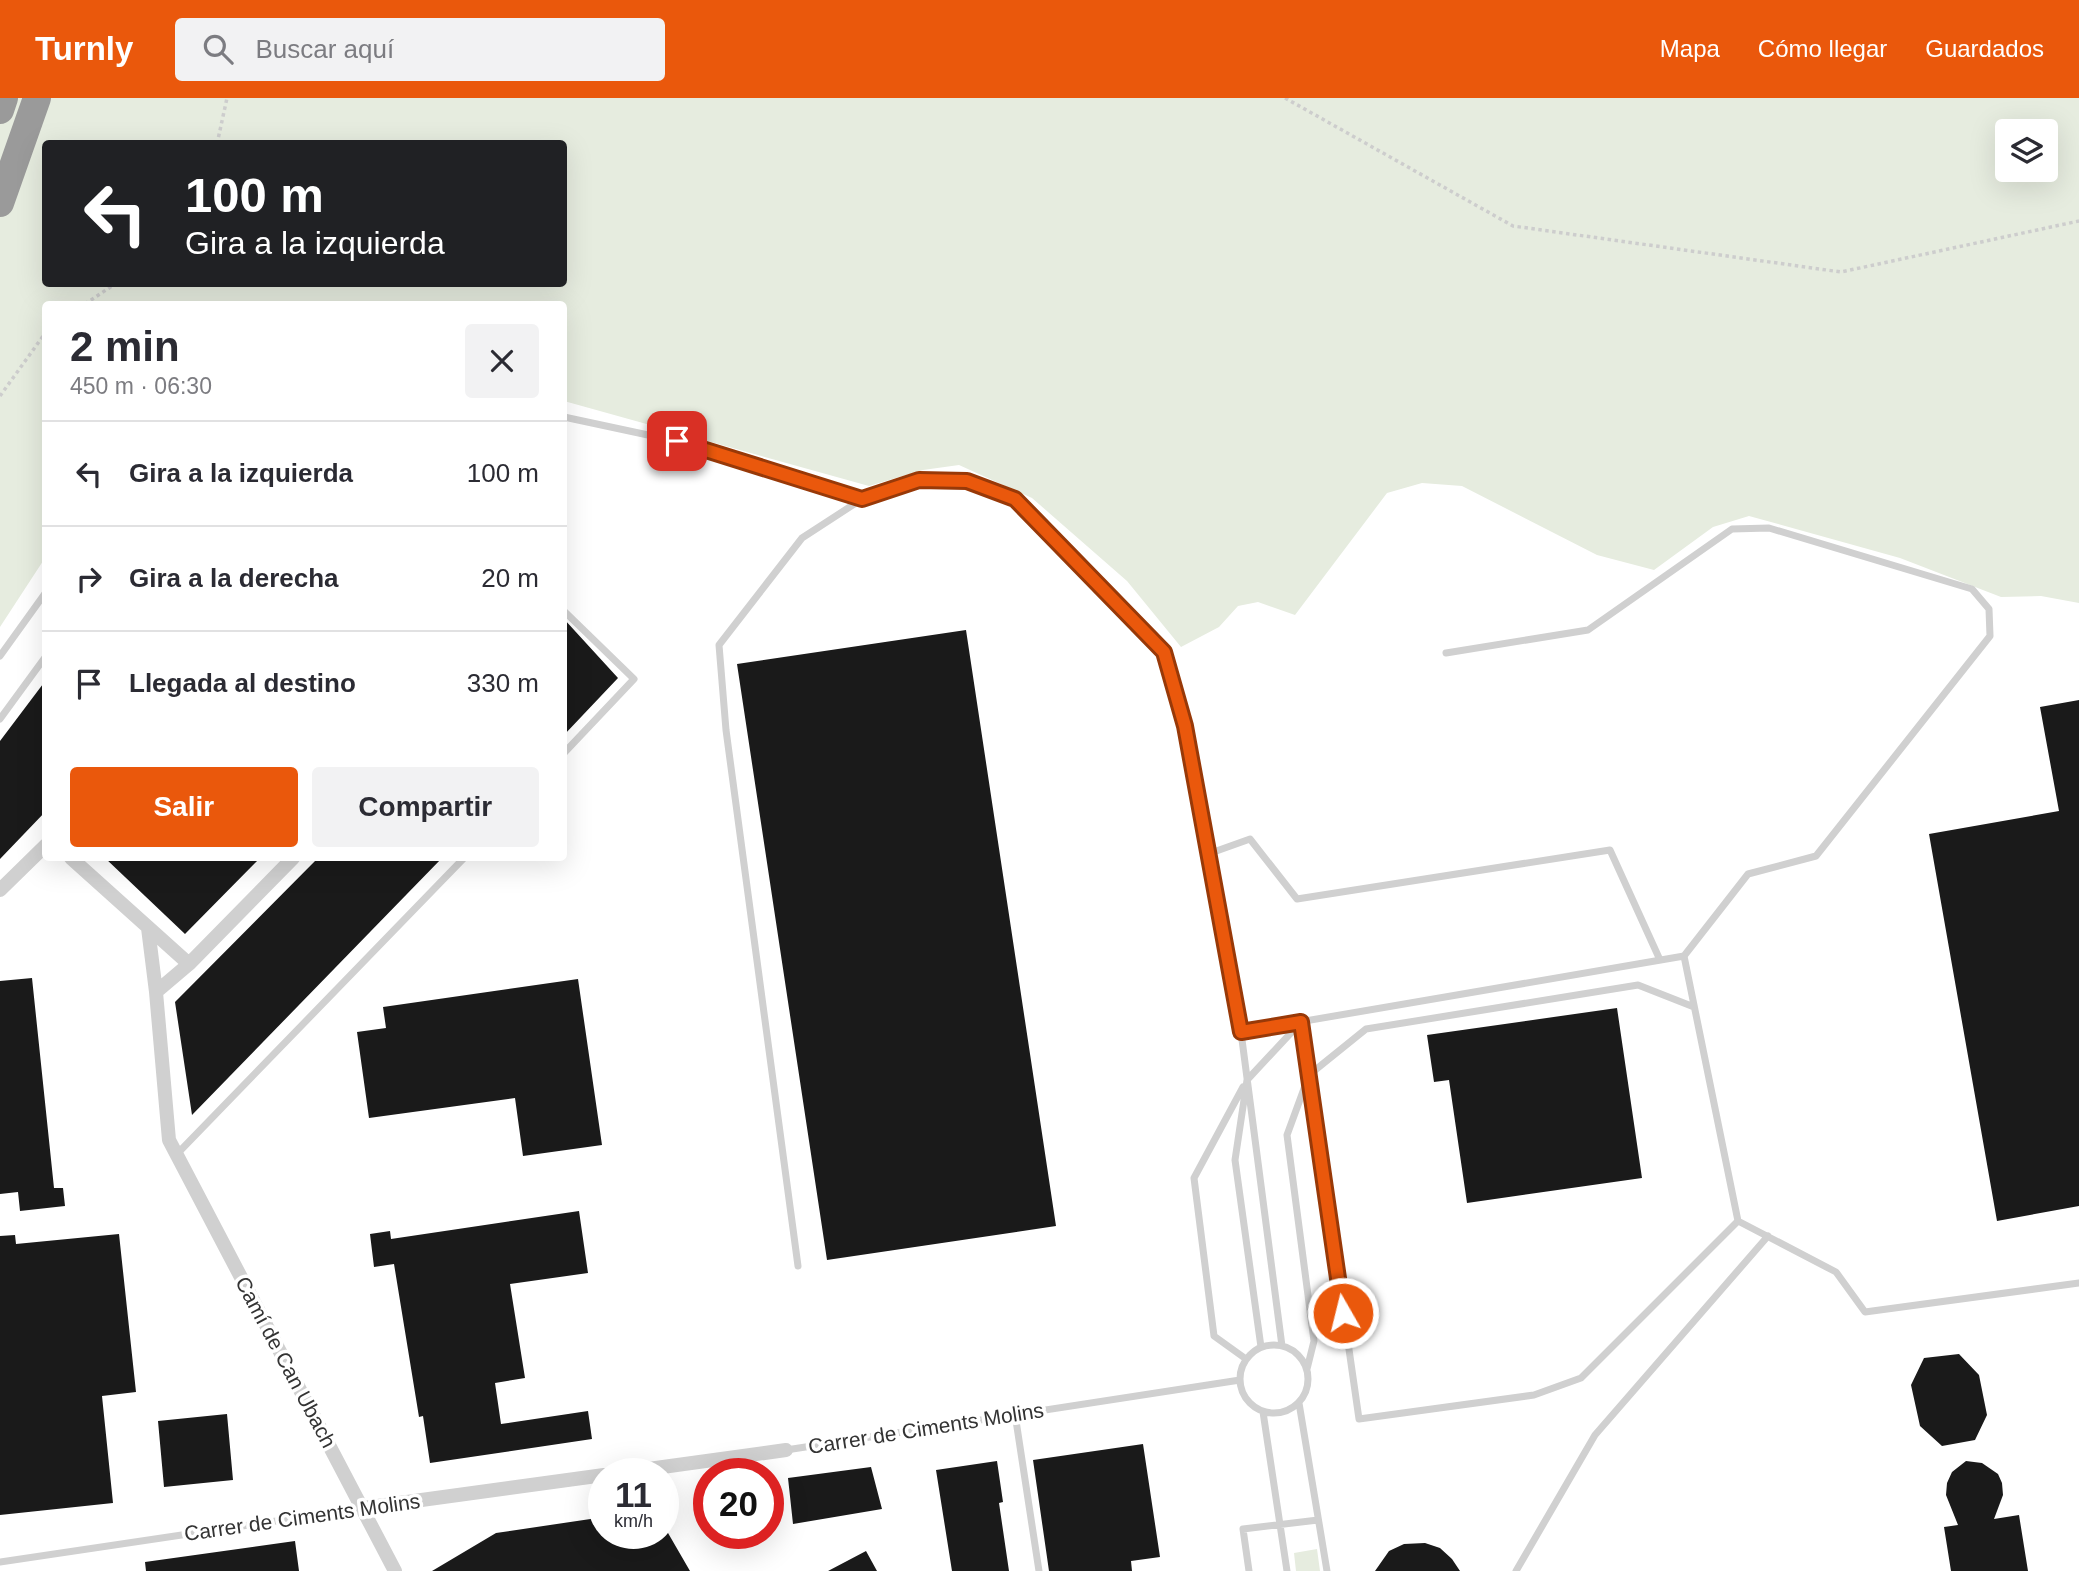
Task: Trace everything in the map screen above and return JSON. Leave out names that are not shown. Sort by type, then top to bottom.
[{"type":"highway","points":[[0,110],[5,98]]},
{"type":"highway","points":[[0,203],[37,98]]},
{"type":"street","points":[[0,890],[42,849]]},
{"type":"street","points":[[74,861],[189,964]]},
{"type":"street","points":[[156,992],[189,964],[290,861]]},
{"type":"street","name":"Camí de Can Ubach","points":[[148,928],[169,1140],[396,1571]]},
{"type":"street","name":"Carrer de Ciments Molins","points":[[679,1465],[786,1450]]},
{"type":"street","name":"Carrer de Ciments Molins","points":[[363,1508],[588,1477]]},
{"type":"lane","points":[[567,418],[677,441],[862,499]]},
{"type":"lane","points":[[798,1266],[728,744],[719,645],[802,538],[862,499],[919,480],[967,481],[1015,499],[1164,652],[1185,726],[1241,1032],[1282,1346]]},
{"type":"lane","points":[[1241,1032],[1684,956],[1748,874],[1816,856],[1990,636],[1989,609],[1972,589],[1769,528],[1732,529],[1588,630],[1446,653]]},
{"type":"lane","points":[[0,656],[42,598]]},
{"type":"lane","points":[[567,614],[634,679],[567,750]]},
{"type":"lane","points":[[0,719],[42,661]]},
{"type":"lane","points":[[1208,854],[1250,839],[1297,900],[1610,850],[1660,960]]},
{"type":"lane","points":[[177,1154],[461,861]]},
{"type":"lane","points":[[1684,956],[1738,1221]]},
{"type":"lane","points":[[1307,1369],[1314,1341],[1287,1135],[1309,1075],[1366,1029],[1638,985],[1694,1007]]},
{"type":"lane","points":[[1301,1022],[1359,1419],[1534,1395],[1581,1378],[1738,1221]]},
{"type":"lane","points":[[1247,1359],[1214,1336],[1194,1178],[1247,1080],[1301,1022]]},
{"type":"lane","points":[[1247,1080],[1235,1160],[1261,1348]]},
{"type":"lane","points":[[1738,1221],[1836,1272],[1866,1312],[2079,1283]]},
{"type":"lane","points":[[1516,1571],[1595,1435],[1768,1236]]},
{"type":"lane","points":[[1270,1345],[1282,1346],[1301,1357],[1307,1369],[1309,1381],[1306,1394],[1299,1403],[1280,1413],[1263,1412],[1248,1402],[1242,1391],[1241,1369],[1247,1359],[1261,1348],[1270,1345]]},
{"type":"lane","name":"Carrer de Ciments Molins","points":[[786,1450],[1240,1380]]},
{"type":"lane","points":[[1299,1403],[1327,1571]]},
{"type":"lane","points":[[1263,1412],[1287,1571]]},
{"type":"lane","points":[[1015,1414],[1039,1571]]},
{"type":"lane","name":"Carrer de Ciments Molins","points":[[0,1562],[363,1508]]},
{"type":"lane","points":[[1249,1571],[1244,1530],[1318,1520]]},
{"type":"path","points":[[218,140],[227,98]]},
{"type":"path","points":[[1285,98],[1513,226],[1841,272],[2079,221]]},
{"type":"path","points":[[90,301],[110,287]]},
{"type":"path","points":[[0,396],[42,338]]},
{"type":"shaded area","points":[[0,98],[2079,98],[2079,603],[2041,596],[2001,597],[1900,558],[1749,516],[1713,527],[1654,570],[1597,555],[1462,486],[1422,483],[1387,493],[1295,615],[1258,602],[1238,606],[1219,627],[1181,647],[1127,581],[1032,498],[959,465],[923,470],[869,486],[567,402],[567,301],[42,301],[42,563],[0,627]]},
{"type":"shaded area","points":[[1317,1549],[1320,1571],[1296,1571],[1294,1553]]},
{"type":"building","points":[[567,622],[618,678],[567,732]]},
{"type":"building","points":[[966,630],[1056,1226],[827,1260],[737,664]]},
{"type":"building","points":[[42,685],[42,815],[0,859],[0,741]]},
{"type":"building","points":[[2079,700],[2079,1206],[1997,1221],[1929,834],[2059,811],[2040,707]]},
{"type":"building","points":[[108,861],[257,861],[185,934]]},
{"type":"building","points":[[315,861],[439,861],[192,1115],[175,1002]]},
{"type":"building","points":[[32,978],[54,1188],[63,1188],[65,1206],[20,1211],[18,1192],[0,1194],[0,981]]},
{"type":"building","points":[[578,979],[602,1145],[523,1156],[515,1098],[369,1118],[357,1032],[386,1028],[383,1007]]},
{"type":"building","points":[[1617,1008],[1642,1178],[1467,1203],[1449,1080],[1434,1082],[1427,1035]]},
{"type":"building","points":[[579,1211],[588,1273],[510,1284],[525,1378],[495,1383],[501,1424],[588,1411],[592,1439],[430,1463],[423,1416],[419,1417],[394,1264],[374,1267],[370,1234],[390,1231],[391,1239]]},
{"type":"building","points":[[119,1234],[136,1392],[102,1396],[113,1503],[0,1515],[0,1236],[15,1235],[16,1244]]},
{"type":"building","points":[[1959,1354],[1979,1375],[1987,1415],[1975,1440],[1942,1446],[1920,1426],[1911,1385],[1924,1358]]},
{"type":"building","points":[[227,1414],[233,1480],[164,1487],[158,1421]]},
{"type":"building","points":[[1143,1444],[1160,1557],[1131,1561],[1132,1571],[1049,1571],[1033,1460]]},
{"type":"building","points":[[997,1461],[1003,1502],[999,1503],[1009,1571],[952,1571],[936,1470]]},
{"type":"building","points":[[1966,1461],[1982,1463],[1998,1474],[2003,1495],[1994,1519],[2019,1515],[2028,1571],[1951,1571],[1944,1527],[1958,1525],[1946,1495],[1947,1483],[1952,1472]]},
{"type":"building","points":[[871,1467],[882,1509],[793,1524],[788,1478]]},
{"type":"building","points":[[588,1519],[588,1549],[677,1549],[690,1571],[432,1571],[496,1533]]},
{"type":"building","points":[[295,1541],[299,1571],[146,1571],[145,1562]]},
{"type":"building","points":[[1425,1543],[1440,1548],[1460,1571],[1375,1571],[1389,1551],[1404,1544]]},
{"type":"building","points":[[866,1551],[877,1571],[828,1571]]},
{"type":"route","points":[[677,441],[862,499],[919,480],[967,481],[1015,499],[1164,652],[1185,726],[1241,1032],[1301,1022],[1343,1313]]}]
